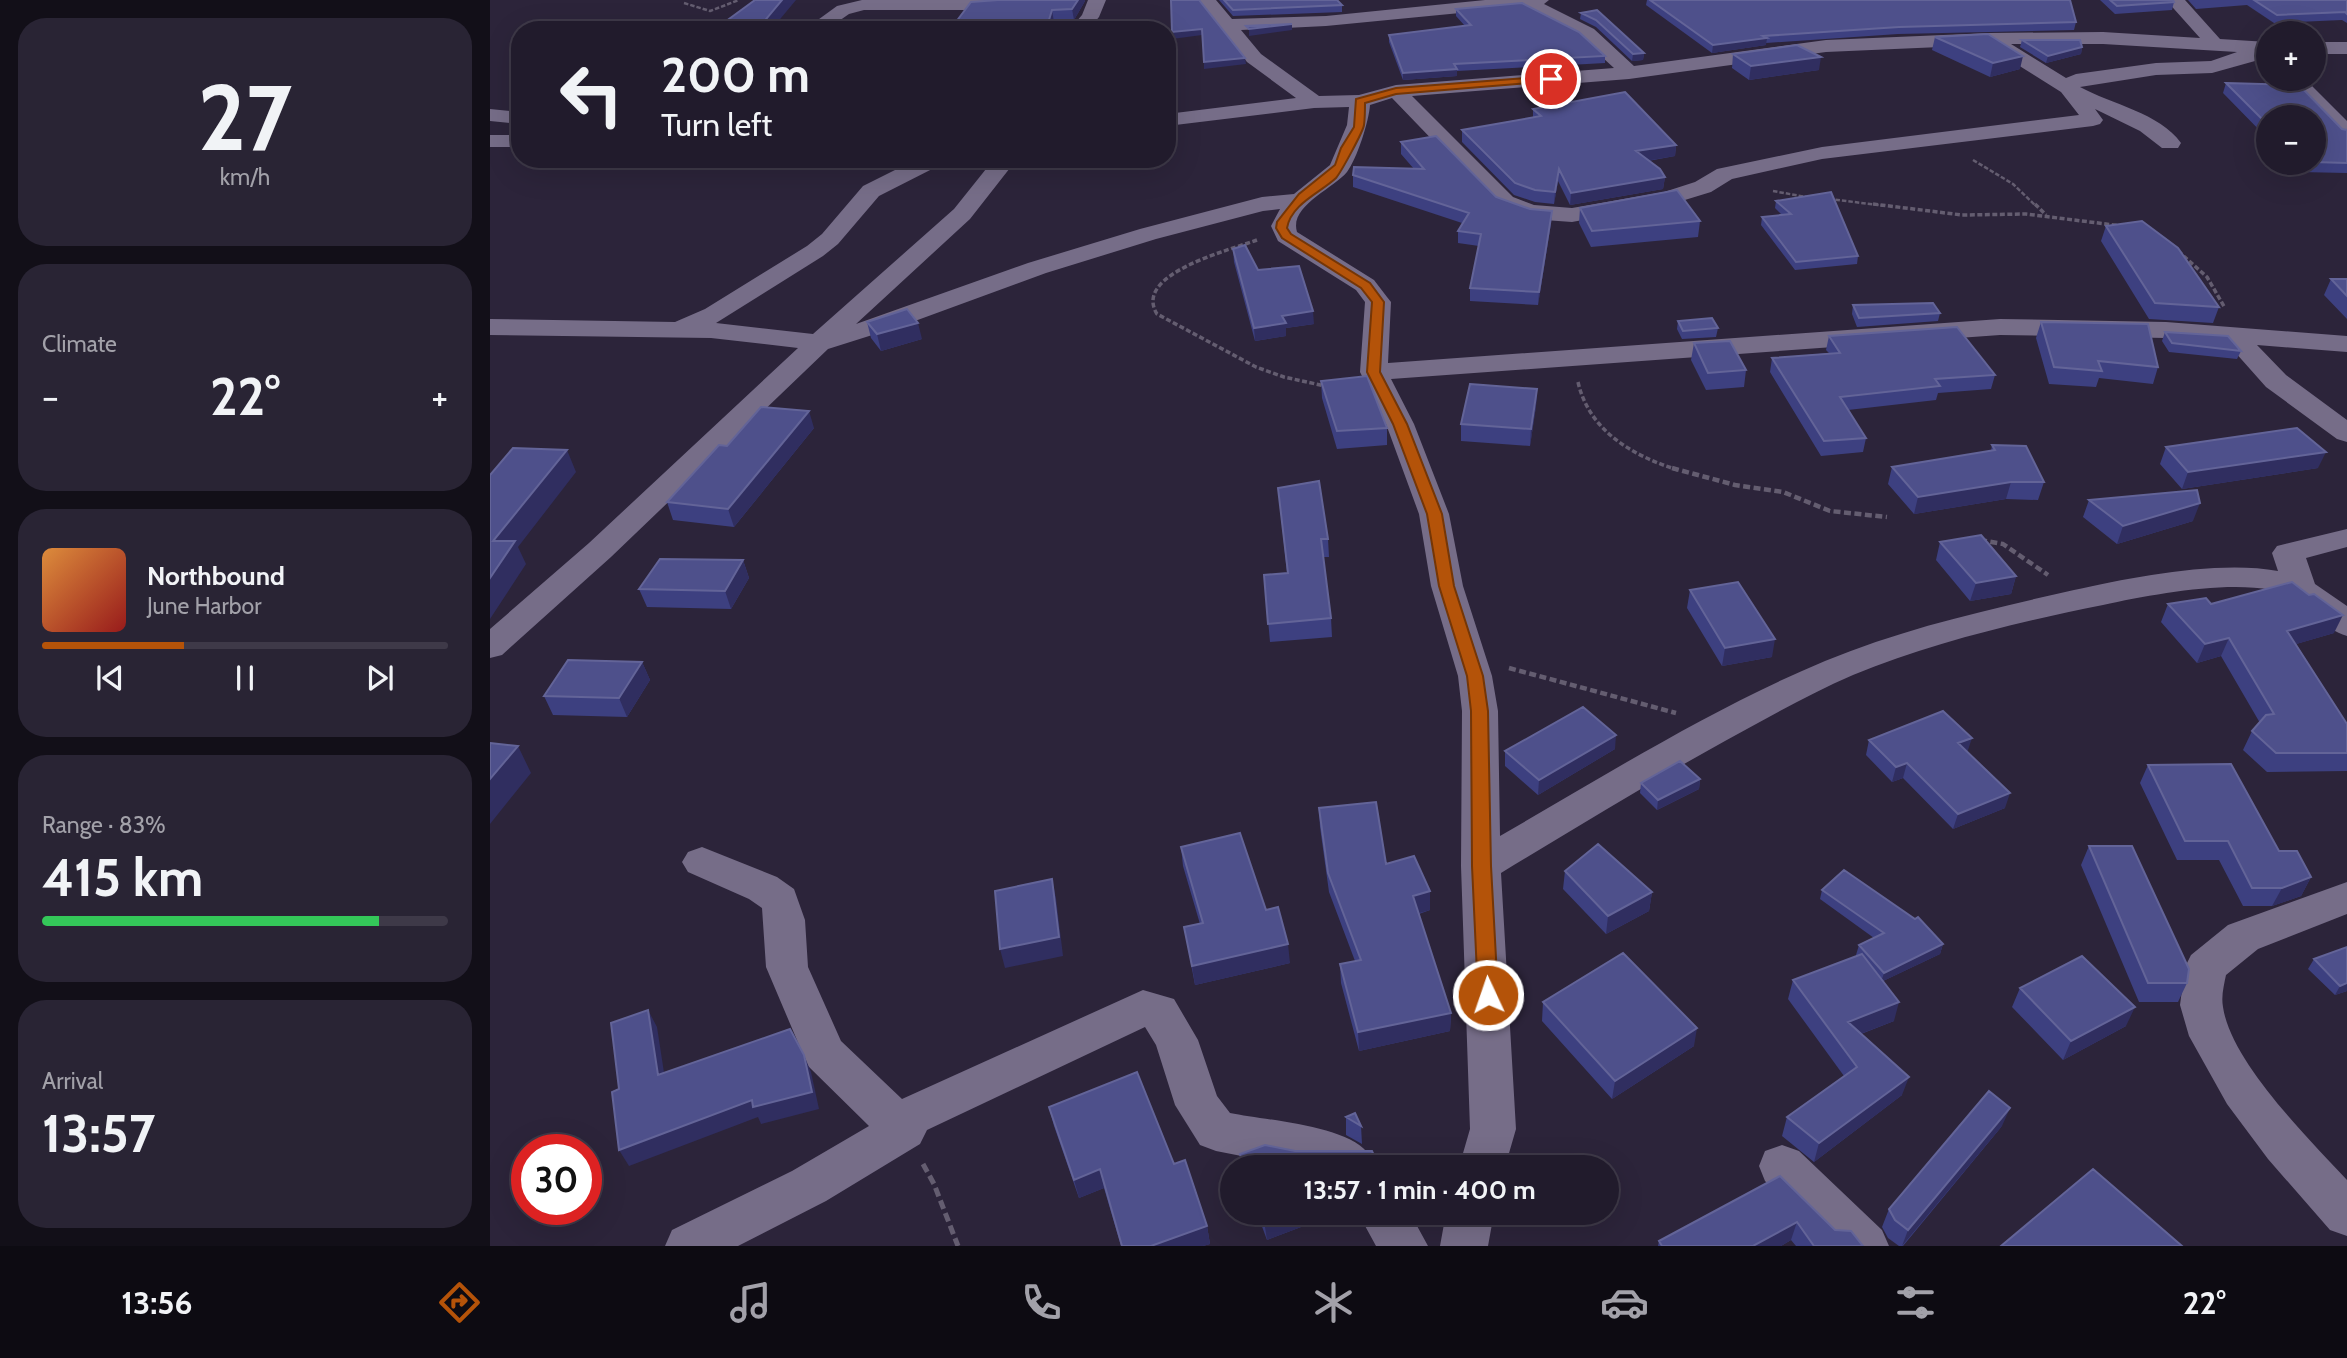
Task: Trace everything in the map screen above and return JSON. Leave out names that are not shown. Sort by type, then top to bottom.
[{"type":"street","points":[[826,21],[843,10],[865,3],[987,5],[1056,0]]},
{"type":"street","points":[[1087,21],[1097,0]]},
{"type":"street","points":[[1207,0],[1254,58],[1314,102]]},
{"type":"street","points":[[2175,0],[2211,39],[2204,43]]},
{"type":"street","points":[[1227,25],[1326,21],[1530,1],[1587,33],[1629,73]]},
{"type":"street","points":[[1176,119],[1314,102],[1360,101],[1396,91],[1629,73],[1826,46],[1990,39],[2103,38],[2256,48]]},
{"type":"street","points":[[1990,39],[2093,103],[2157,130],[2170,143]]},
{"type":"street","points":[[2068,88],[2076,80],[2155,69],[2212,67],[2233,63],[2248,57],[2239,47]]},
{"type":"street","points":[[2326,48],[2347,48]]},
{"type":"street","points":[[1396,91],[1505,202],[1530,212],[1572,215],[1667,198],[1703,187],[1725,174],[1822,153],[2093,120],[2068,88]]},
{"type":"street","points":[[2306,91],[2347,133]]},
{"type":"street","points":[[1360,101],[1359,127],[1346,148],[1340,165],[1332,175],[1299,201],[1283,222],[1282,228],[1285,235],[1365,285],[1378,302],[1374,372],[1400,424],[1434,514],[1447,586],[1475,676],[1480,711],[1481,866],[1493,1129],[1485,1155]]},
{"type":"street","points":[[490,116],[511,117]]},
{"type":"street","points":[[490,141],[511,141]]},
{"type":"street","points":[[679,328],[714,314],[815,251],[830,239],[871,191],[916,168]]},
{"type":"street","points":[[490,647],[600,550],[819,343],[962,214],[999,168]]},
{"type":"street","points":[[490,327],[641,331],[679,328],[819,343],[895,320],[1037,268],[1148,234],[1262,204],[1299,201]]},
{"type":"street","points":[[1374,372],[2000,327],[2166,330],[2347,344]]},
{"type":"street","points":[[2233,335],[2276,381],[2347,433]]},
{"type":"street","points":[[2300,588],[2288,553],[2347,538]]},
{"type":"street","points":[[1481,866],[1726,725],[1820,676],[1861,659],[2081,597],[2184,581],[2250,577],[2300,588],[2347,625]]},
{"type":"street","points":[[702,862],[763,888],[780,900],[785,920],[787,967],[824,1053],[904,1129]]},
{"type":"street","points":[[2347,898],[2243,937],[2206,967],[2201,1007],[2219,1057],[2283,1141],[2347,1214]]},
{"type":"street","points":[[689,1246],[809,1186],[904,1129],[909,1117],[1143,1008],[1159,1012],[1176,1040],[1198,1105],[1216,1131],[1334,1155]]},
{"type":"street","points":[[1782,1167],[1865,1246]]},
{"type":"street","points":[[1390,1225],[1404,1246]]},
{"type":"street","points":[[1464,1246],[1468,1225]]},
{"type":"path","points":[[684,4],[710,11],[739,0]]},
{"type":"path","points":[[1934,141],[1971,158],[2013,184],[2048,217]]},
{"type":"path","points":[[1770,190],[1816,198]]},
{"type":"path","points":[[1829,199],[1962,215],[2026,214],[2086,219],[2128,227]]},
{"type":"path","points":[[1285,235],[1246,242],[1175,272],[1163,280],[1150,297],[1150,305],[1157,314],[1256,367],[1284,377],[1327,386]]},
{"type":"path","points":[[2172,247],[2189,258],[2207,278],[2230,317],[2233,335]]},
{"type":"path","points":[[1570,358],[1581,400],[1593,418],[1610,436],[1637,454],[1699,476],[1781,491],[1805,499],[1821,509],[1887,517]]},
{"type":"path","points":[[1973,540],[2003,544],[2042,573],[2057,580],[2109,592]]},
{"type":"path","points":[[1466,650],[1493,663],[1538,677],[1726,725]]},
{"type":"path","points":[[904,1129],[934,1184],[958,1246]]},
{"type":"building","points":[[755,0],[782,0],[764,21],[726,21]]},
{"type":"building","points":[[1078,0],[1072,9],[1052,10],[1049,21],[957,21],[971,2]]},
{"type":"building","points":[[1171,0],[1199,0],[1245,58],[1204,62],[1202,29],[1176,32],[1176,21],[1172,21]]},
{"type":"building","points":[[1224,0],[1337,0],[1342,5],[1233,10]]},
{"type":"building","points":[[1650,0],[2070,0],[2076,22],[1899,27],[1763,36],[1767,38],[1713,45]]},
{"type":"building","points":[[2110,0],[2173,0],[2174,2],[2117,6]]},
{"type":"building","points":[[2254,0],[2347,0],[2347,14],[2277,15]]},
{"type":"building","points":[[1522,3],[1579,32],[1605,56],[1454,64],[1457,69],[1403,73],[1389,35],[1471,25],[1456,9]]},
{"type":"building","points":[[1597,10],[1644,53],[1633,54],[1596,20],[1581,13]]},
{"type":"building","points":[[1292,24],[1249,29],[1246,26]]},
{"type":"building","points":[[1988,34],[2023,56],[1993,63],[1935,37]]},
{"type":"building","points":[[2022,40],[2080,40],[2082,47],[2048,56]]},
{"type":"building","points":[[1797,45],[1821,57],[1751,66],[1733,54]]},
{"type":"building","points":[[2226,83],[2256,84],[2256,91],[2305,91],[2319,105],[2256,105],[2256,113]]},
{"type":"building","points":[[1625,92],[1676,145],[1636,151],[1660,169],[1665,177],[1571,193],[1559,169],[1555,192],[1535,190],[1515,183],[1462,130],[1541,116],[1533,109]]},
{"type":"building","points":[[2326,113],[2342,129],[2347,130],[2347,163],[2326,162]]},
{"type":"building","points":[[1436,136],[1496,197],[1530,209],[1552,211],[1539,292],[1470,288],[1481,234],[1458,231],[1469,213],[1353,175],[1354,167],[1424,169],[1401,142]]},
{"type":"building","points":[[1677,190],[1700,221],[1592,231],[1580,208]]},
{"type":"building","points":[[1831,192],[1858,256],[1796,262],[1762,217],[1791,214],[1776,201]]},
{"type":"building","points":[[2142,221],[2178,248],[2219,307],[2155,303],[2106,226]]},
{"type":"building","points":[[1245,245],[1258,270],[1299,266],[1313,311],[1282,316],[1286,323],[1254,328],[1233,249]]},
{"type":"building","points":[[2331,279],[2347,279],[2347,296]]},
{"type":"building","points":[[1933,303],[1940,313],[1859,318],[1853,305]]},
{"type":"building","points":[[907,309],[918,323],[877,334],[867,322]]},
{"type":"building","points":[[1712,318],[1718,328],[1683,331],[1678,321]]},
{"type":"building","points":[[2041,322],[2148,324],[2158,367],[2098,361],[2102,371],[2054,367]]},
{"type":"building","points":[[1957,327],[1995,375],[1935,379],[1940,386],[1840,397],[1866,438],[1824,441],[1772,358],[1840,353],[1829,336]]},
{"type":"building","points":[[2165,332],[2228,336],[2241,351],[2172,343]]},
{"type":"building","points":[[1730,341],[1746,370],[1708,373],[1694,343]]},
{"type":"building","points":[[1367,376],[1387,428],[1337,431],[1321,381]]},
{"type":"building","points":[[1470,384],[1537,389],[1531,429],[1461,424]]},
{"type":"building","points":[[761,407],[809,411],[728,509],[667,502],[719,445],[727,446]]},
{"type":"building","points":[[2297,428],[2326,452],[2188,472],[2166,447]]},
{"type":"building","points":[[1992,445],[2026,446],[2044,482],[2011,482],[1918,497],[1892,467],[1995,450]]},
{"type":"building","points":[[513,448],[567,450],[493,541],[515,541],[490,578],[490,475]]},
{"type":"building","points":[[1319,481],[1328,539],[1321,539],[1331,618],[1268,624],[1264,575],[1288,573],[1278,488]]},
{"type":"building","points":[[2197,490],[2200,503],[2123,526],[2089,500]]},
{"type":"building","points":[[1981,535],[2016,576],[1976,583],[1940,542]]},
{"type":"building","points":[[660,559],[743,560],[725,591],[639,589]]},
{"type":"building","points":[[1738,582],[1775,639],[1725,648],[1690,590]]},
{"type":"building","points":[[2292,582],[2343,615],[2287,631],[2347,724],[2347,753],[2276,753],[2252,731],[2266,715],[2274,714],[2229,638],[2205,644],[2168,604],[2206,598],[2211,604]]},
{"type":"building","points":[[568,660],[642,662],[619,698],[544,696]]},
{"type":"building","points":[[1583,707],[1616,735],[1539,780],[1505,751]]},
{"type":"building","points":[[1943,711],[1972,738],[1958,743],[2010,793],[1958,814],[1907,763],[1896,767],[1869,740]]},
{"type":"building","points":[[490,743],[518,746],[490,779]]},
{"type":"building","points":[[1680,761],[1700,779],[1658,800],[1641,783]]},
{"type":"building","points":[[2231,764],[2279,851],[2297,851],[2311,877],[2282,888],[2252,888],[2228,841],[2185,841],[2148,765]]},
{"type":"building","points":[[1376,802],[1386,864],[1414,856],[1430,891],[1413,896],[1451,1013],[1358,1032],[1340,964],[1361,960],[1328,873],[1319,808]]},
{"type":"building","points":[[1240,833],[1266,910],[1278,907],[1288,944],[1192,966],[1184,927],[1203,923],[1181,847]]},
{"type":"building","points":[[1598,844],[1652,892],[1608,916],[1565,871]]},
{"type":"building","points":[[2089,846],[2132,846],[2189,969],[2187,983],[2148,983]]},
{"type":"building","points":[[1844,870],[1915,919],[1918,917],[1943,944],[1884,973],[1859,945],[1884,933],[1822,890]]},
{"type":"building","points":[[1052,879],[1059,937],[1000,949],[995,891]]},
{"type":"building","points":[[2347,947],[2347,983],[2340,986],[2314,959]]},
{"type":"building","points":[[1623,953],[1697,1028],[1615,1081],[1543,1002]]},
{"type":"building","points":[[1862,954],[1899,1002],[1848,1022],[1909,1077],[1819,1143],[1787,1117],[1857,1067],[1793,980]]},
{"type":"building","points":[[2082,956],[2135,1007],[2071,1041],[2020,988]]},
{"type":"building","points":[[648,1010],[658,1075],[790,1029],[804,1055],[812,1092],[753,1107],[752,1100],[619,1150],[612,1092],[619,1089],[611,1023]]},
{"type":"building","points":[[1137,1072],[1174,1164],[1185,1160],[1207,1226],[1151,1246],[1122,1246],[1100,1169],[1074,1180],[1049,1107]]},
{"type":"building","points":[[1989,1091],[2010,1108],[1908,1230],[1895,1220],[1889,1209]]},
{"type":"building","points":[[1355,1113],[1361,1126],[1346,1117]]},
{"type":"building","points":[[1265,1145],[1295,1151],[1372,1151],[1374,1155],[1240,1155]]},
{"type":"building","points":[[2093,1169],[2182,1246],[2001,1246]]},
{"type":"building","points":[[1780,1176],[1835,1230],[1851,1231],[1863,1246],[1814,1246],[1797,1222],[1753,1246],[1662,1246],[1659,1241]]},
{"type":"route","points":[[1488,995],[1481,866],[1480,711],[1475,676],[1447,586],[1434,514],[1400,424],[1374,372],[1378,302],[1365,285],[1286,236],[1282,228],[1283,222],[1303,196],[1332,175],[1340,165],[1346,148],[1359,127],[1360,101],[1396,91],[1551,79]]}]
